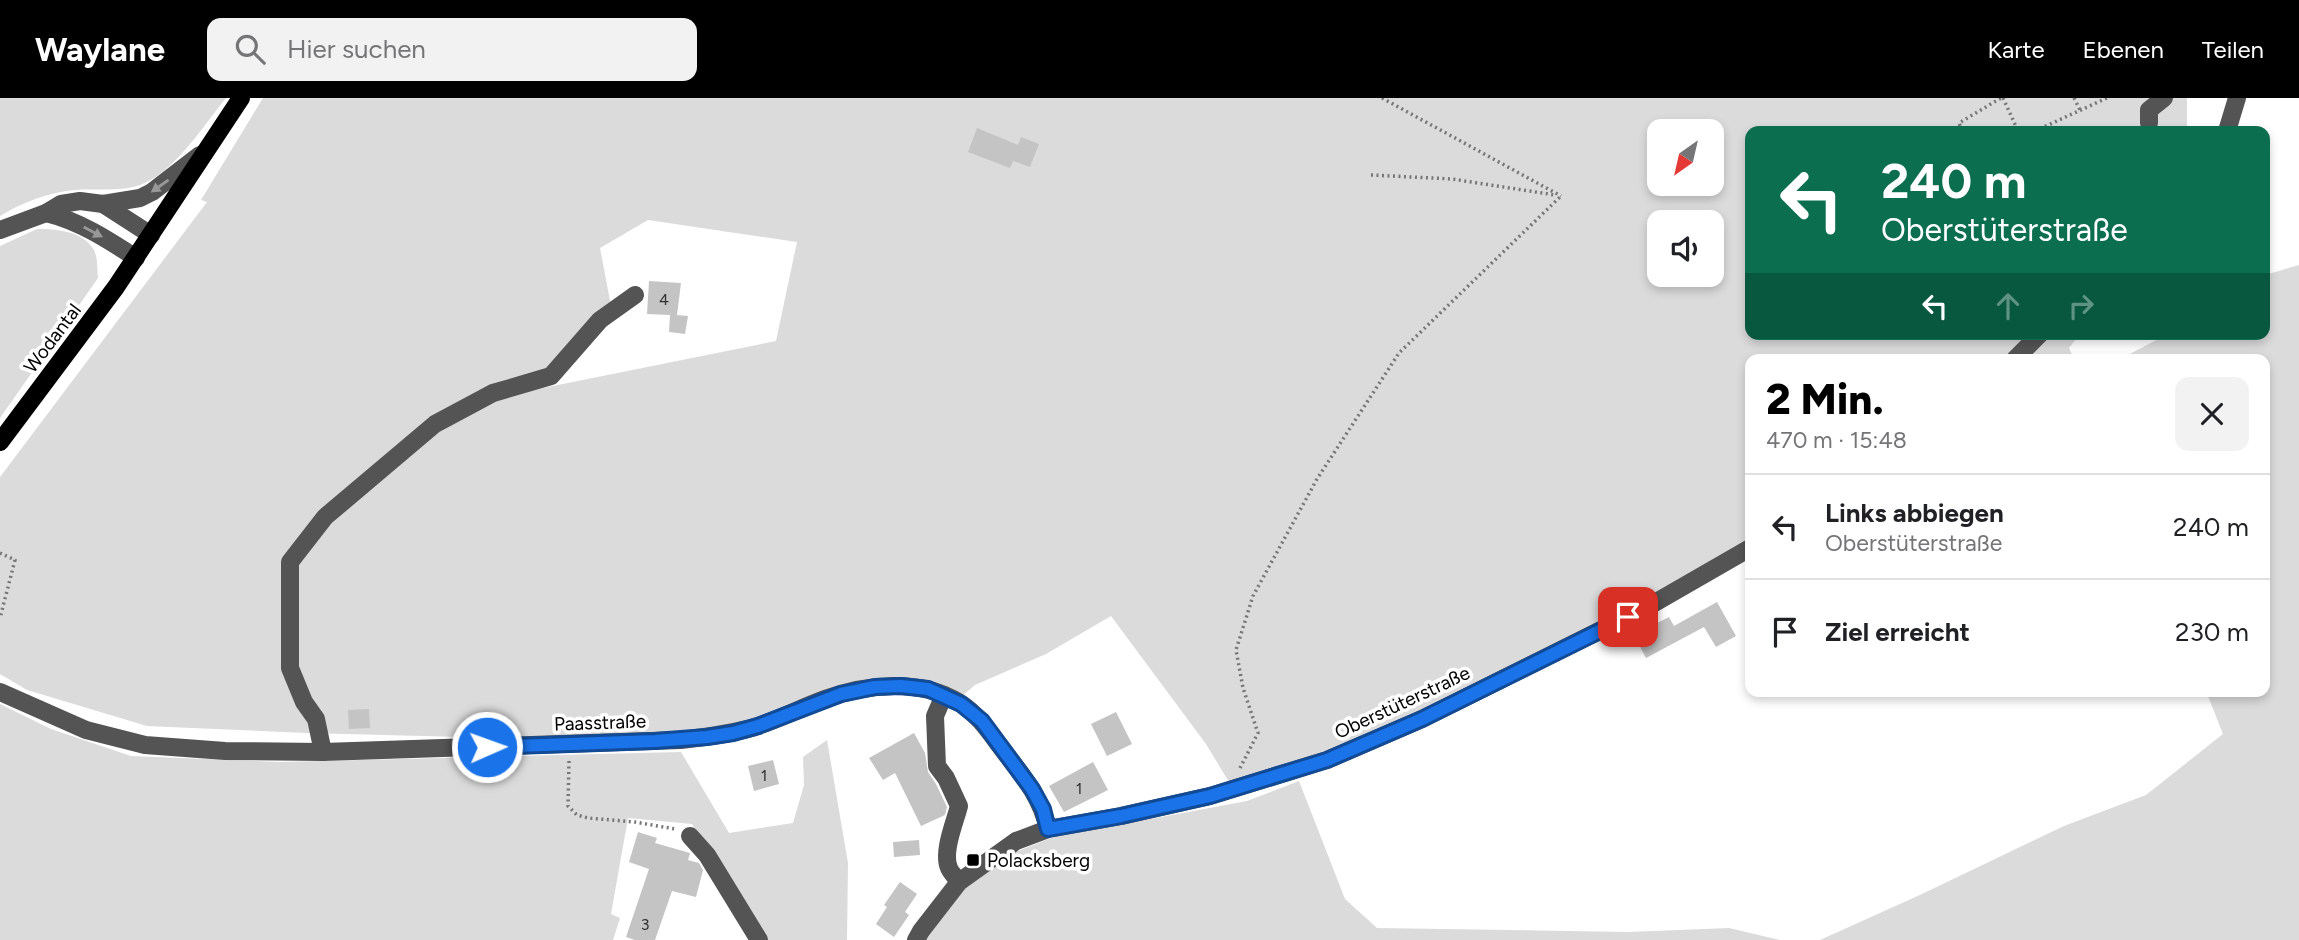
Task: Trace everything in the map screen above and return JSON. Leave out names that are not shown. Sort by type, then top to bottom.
[{"type":"main road","name":"Wodantal","points":[[0,442],[136,258],[241,98]]},
{"type":"street","points":[[2149,123],[2149,110],[2164,98]]},
{"type":"street","points":[[2229,126],[2237,98]]},
{"type":"street","name":"Wodantal","points":[[0,230],[46,213],[61,204],[80,201],[103,204],[140,198],[209,149]]},
{"type":"street","points":[[103,204],[151,235]]},
{"type":"street","points":[[46,213],[68,219],[136,258]]},
{"type":"street","points":[[323,752],[316,719],[304,702],[290,668],[290,562],[326,517],[435,424],[493,393],[551,376],[600,320],[635,295]]},
{"type":"street","points":[[2020,354],[2034,340]]},
{"type":"street","name":"Oberstüterstraße","points":[[916,940],[920,931],[959,882],[1016,841],[1048,829],[1121,816],[1231,790],[1327,760],[1422,719],[1651,606],[1745,551]]},
{"type":"street","name":"Paasstraße","points":[[0,692],[86,730],[145,745],[225,751],[323,752],[681,740],[733,733],[841,694],[875,687],[928,689],[961,704],[982,721],[1032,789],[1043,809],[1048,829]]},
{"type":"street","points":[[944,695],[935,716],[935,747],[937,766],[946,778],[959,806],[947,861],[959,882]]},
{"type":"street","points":[[690,836],[707,855],[759,940]]},
{"type":"path","points":[[1382,98],[1560,196]]},
{"type":"path","points":[[1960,126],[1959,123],[2002,98],[2016,126]]},
{"type":"path","points":[[2074,98],[2080,110]]},
{"type":"path","points":[[2046,126],[2106,98]]},
{"type":"path","points":[[1371,175],[1452,179],[1560,196]]},
{"type":"path","points":[[1231,790],[1258,733],[1243,688],[1236,650],[1253,596],[1311,491],[1399,353],[1560,196]]},
{"type":"path","points":[[0,553],[15,560],[0,618]]},
{"type":"path","points":[[569,745],[568,806],[577,815],[657,825],[690,836]]},
{"type":"shaded area","points":[[0,98],[226,98],[179,157],[145,183],[120,189],[76,190],[46,195],[0,216]]},
{"type":"shaded area","points":[[263,98],[2187,98],[2187,126],[1745,126],[1745,340],[2075,340],[2069,348],[2072,354],[1745,354],[1745,543],[1647,601],[1326,755],[1229,782],[1206,744],[1111,616],[1046,654],[975,685],[962,696],[945,686],[884,677],[755,724],[583,740],[147,726],[27,690],[0,674],[0,477],[207,202],[201,200]],"holes":[[[648,220],[797,242],[776,341],[528,391],[611,306],[600,248]]]},
{"type":"shaded area","points":[[37,229],[61,231],[83,239],[94,250],[98,278],[0,418],[0,246]]},
{"type":"shaded area","points":[[2299,265],[2299,940],[1820,940],[2064,826],[2146,795],[2223,734],[2208,697],[2270,697],[2270,354],[2130,354],[2156,340],[2270,340],[2270,274]]},
{"type":"shaded area","points":[[0,704],[51,729],[131,756],[280,762],[681,752],[729,833],[793,823],[804,785],[803,757],[827,740],[848,863],[847,940],[761,940],[747,912],[692,824],[628,818],[611,914],[620,918],[613,940],[0,940]]},
{"type":"shaded area","points":[[1299,781],[1345,899],[1377,928],[1628,932],[1729,928],[1780,940],[923,940],[965,888],[1010,854],[1054,837],[1247,801]]},
{"type":"building","points":[[977,128],[1018,145],[1021,137],[1039,144],[1030,167],[1013,161],[1010,168],[968,152]]},
{"type":"building","points":[[649,281],[681,283],[677,315],[688,316],[685,334],[669,332],[670,315],[647,314]]},
{"type":"building","points":[[1717,602],[1736,636],[1716,647],[1704,627],[1646,658],[1634,635],[1669,617],[1674,626]]},
{"type":"building","points":[[369,709],[370,728],[349,729],[348,710]]},
{"type":"building","points":[[1116,712],[1132,744],[1107,756],[1091,724]]},
{"type":"building","points":[[914,733],[925,753],[928,772],[947,807],[945,815],[921,826],[895,773],[883,780],[869,758]]},
{"type":"building","points":[[773,760],[779,784],[754,791],[748,766]]},
{"type":"building","points":[[1093,762],[1108,790],[1064,812],[1049,786]]},
{"type":"building","points":[[638,832],[657,838],[655,843],[690,853],[688,860],[699,863],[703,870],[696,897],[672,891],[655,940],[626,937],[649,869],[629,862]]},
{"type":"building","points":[[919,840],[920,855],[894,857],[893,842]]},
{"type":"building","points":[[900,882],[917,894],[905,912],[909,915],[894,937],[876,924],[887,907],[884,905]]},
{"type":"place","name":"Polacksberg","points":[[973,860]]},
{"type":"route","points":[[487,747],[707,737],[758,726],[841,694],[875,687],[928,689],[961,704],[982,721],[1032,789],[1043,809],[1048,829],[1210,796],[1327,760],[1422,719],[1628,617]]}]
